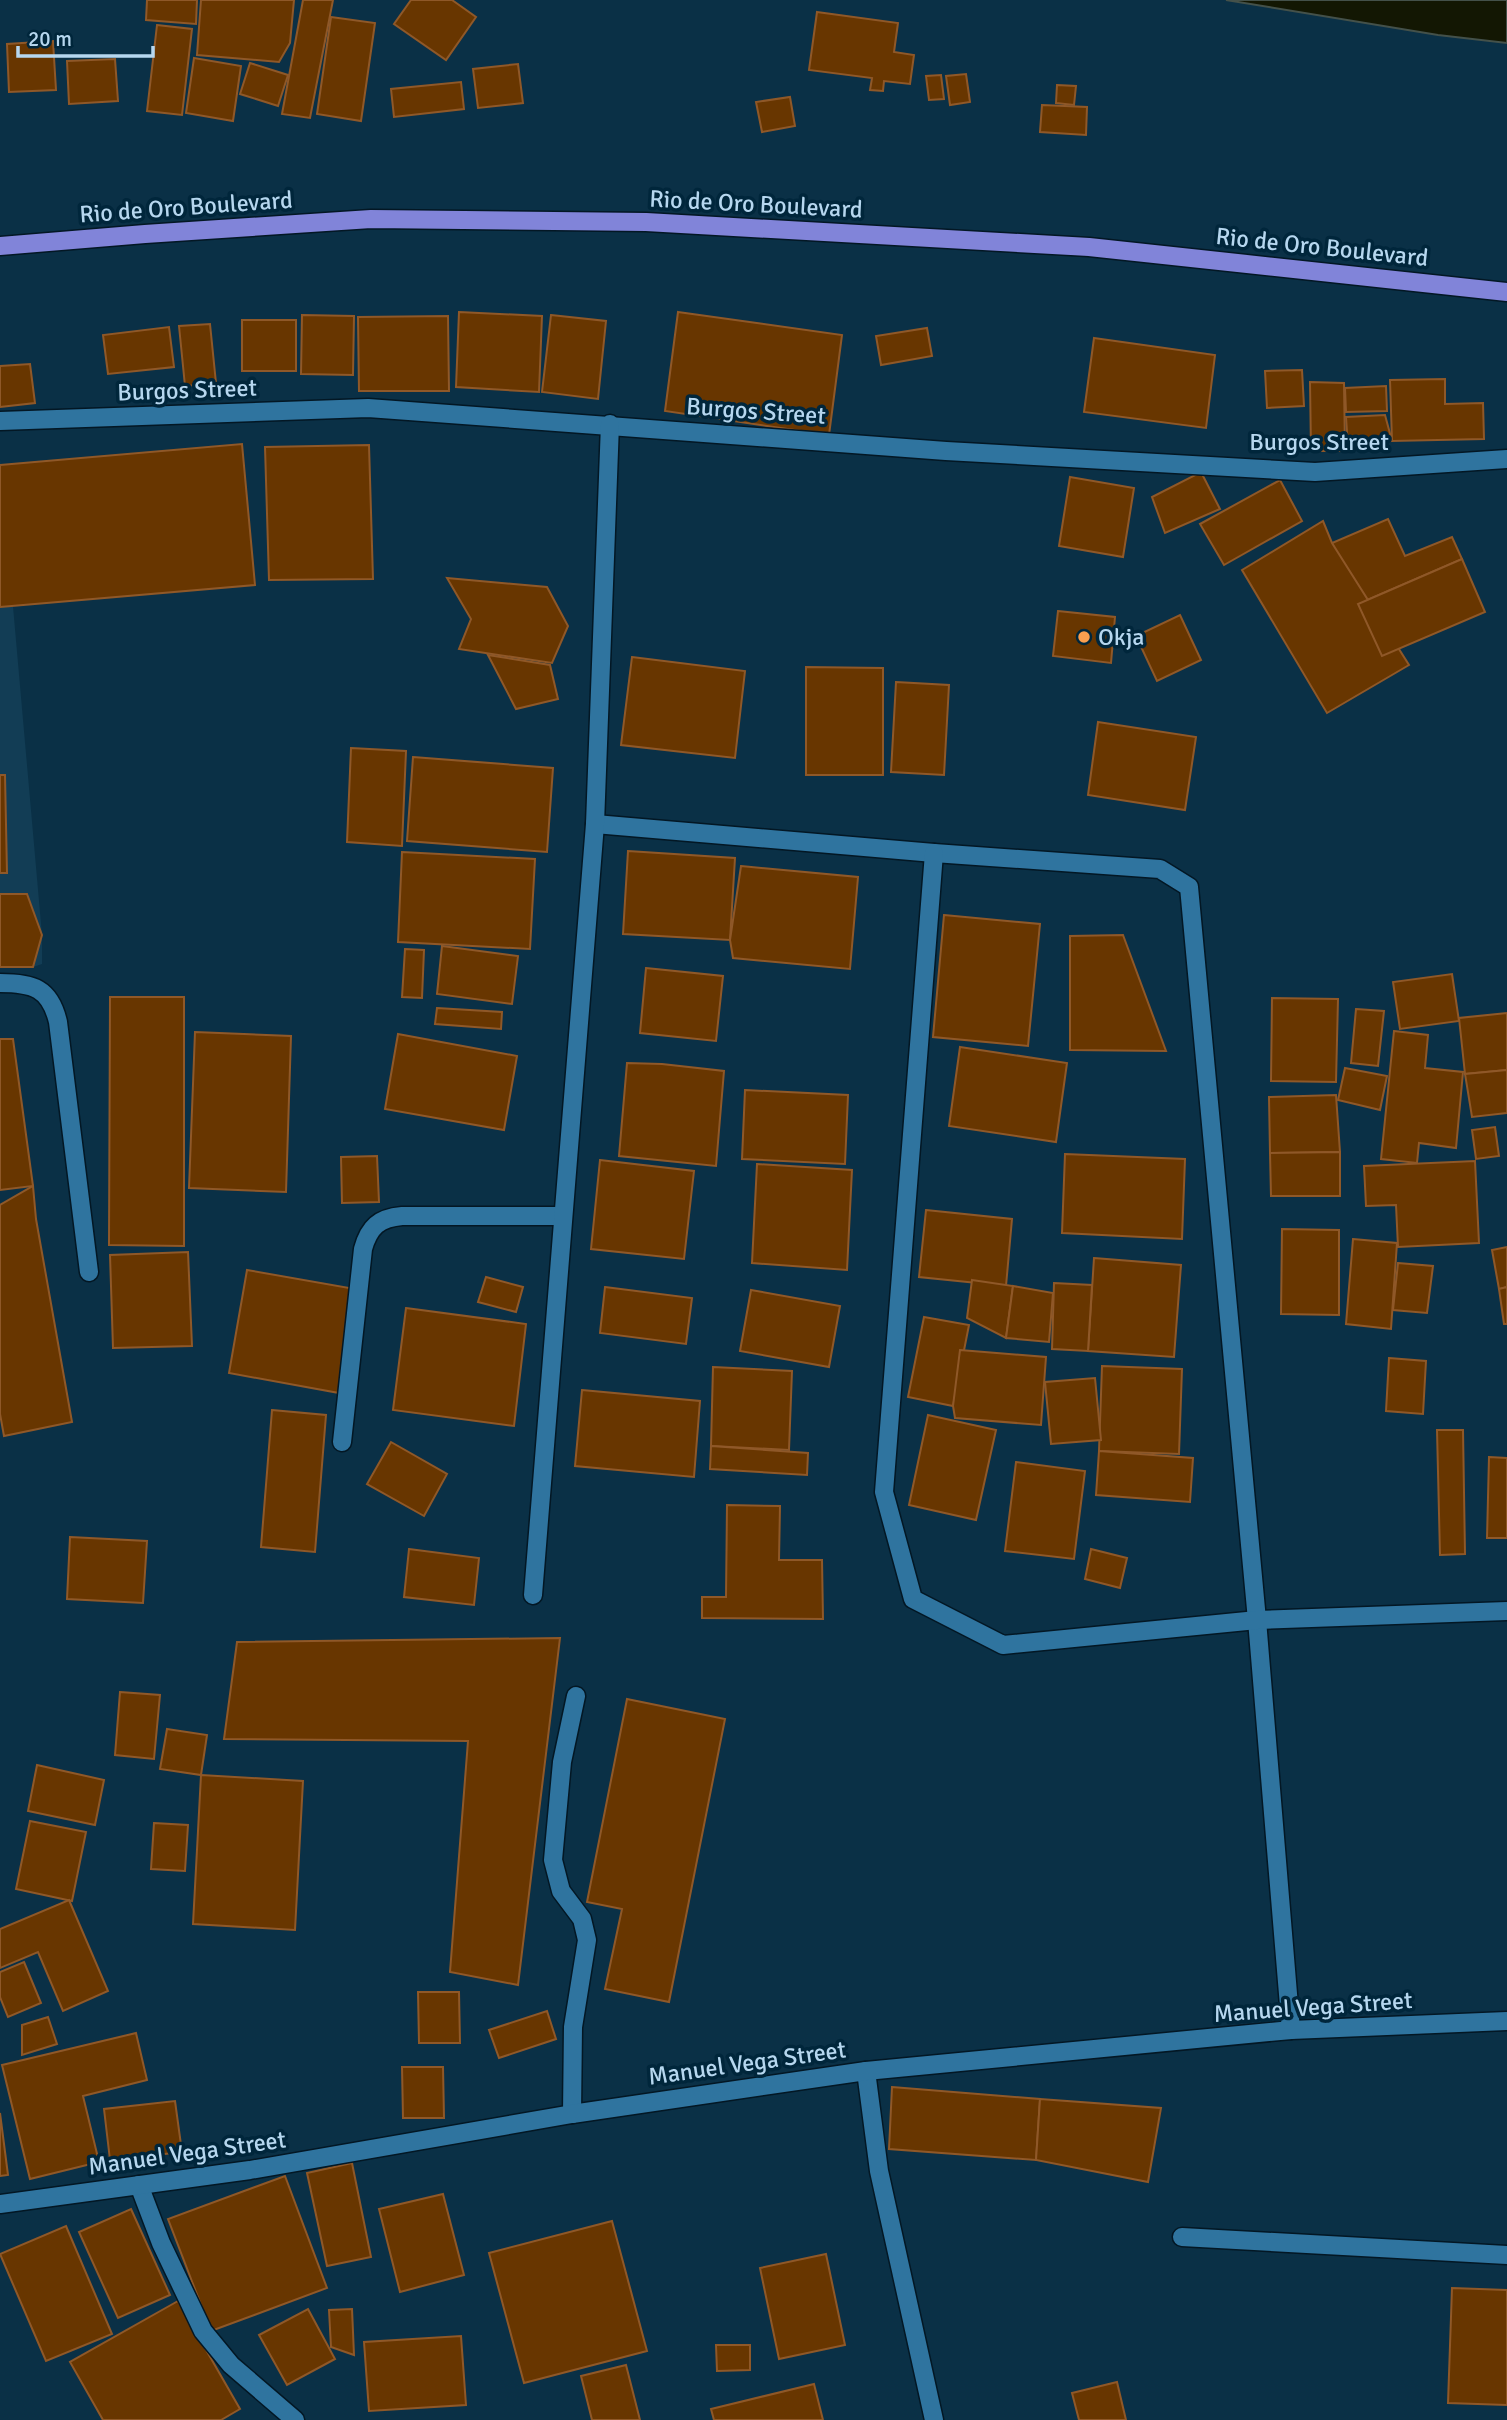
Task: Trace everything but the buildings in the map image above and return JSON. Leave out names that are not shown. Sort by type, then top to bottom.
[{"type":"main road","name":"Rio de Oro Boulevard","points":[[0,246],[371,219],[646,222],[1090,247],[1507,292]]},
{"type":"street","name":"Burgos Street","points":[[0,421],[368,408],[946,451],[1315,472],[1507,459]]},
{"type":"street","points":[[533,1595],[595,824],[610,424]]},
{"type":"street","points":[[595,824],[1160,869],[1189,887],[1291,2030]]},
{"type":"street","points":[[934,853],[884,1492],[913,1599],[1003,1645],[1256,1620],[1507,1611]]},
{"type":"street","points":[[0,983],[39,989],[54,1004],[89,1272]]},
{"type":"street","points":[[342,1441],[363,1250],[372,1227],[383,1219],[402,1216],[562,1216]]},
{"type":"street","points":[[572,2114],[573,2026],[587,1940],[582,1919],[561,1891],[553,1860],[562,1762],[576,1696]]},
{"type":"street","name":"Manuel Vega Street","points":[[0,2204],[250,2170],[572,2114],[866,2071],[1291,2030],[1507,2021]]},
{"type":"street","points":[[866,2071],[879,2171],[934,2420]]},
{"type":"street","points":[[139,2185],[161,2243],[203,2331],[231,2365],[295,2420]]},
{"type":"street","points":[[1182,2237],[1507,2255]]},
{"type":"shaded area","points":[[1226,0],[1507,0],[1507,43],[1438,35]]},
{"type":"shaded area","points":[[0,459],[42,935],[42,964],[33,967],[0,967]]},
{"type":"place","name":"Okja","points":[[1084,637]]}]
